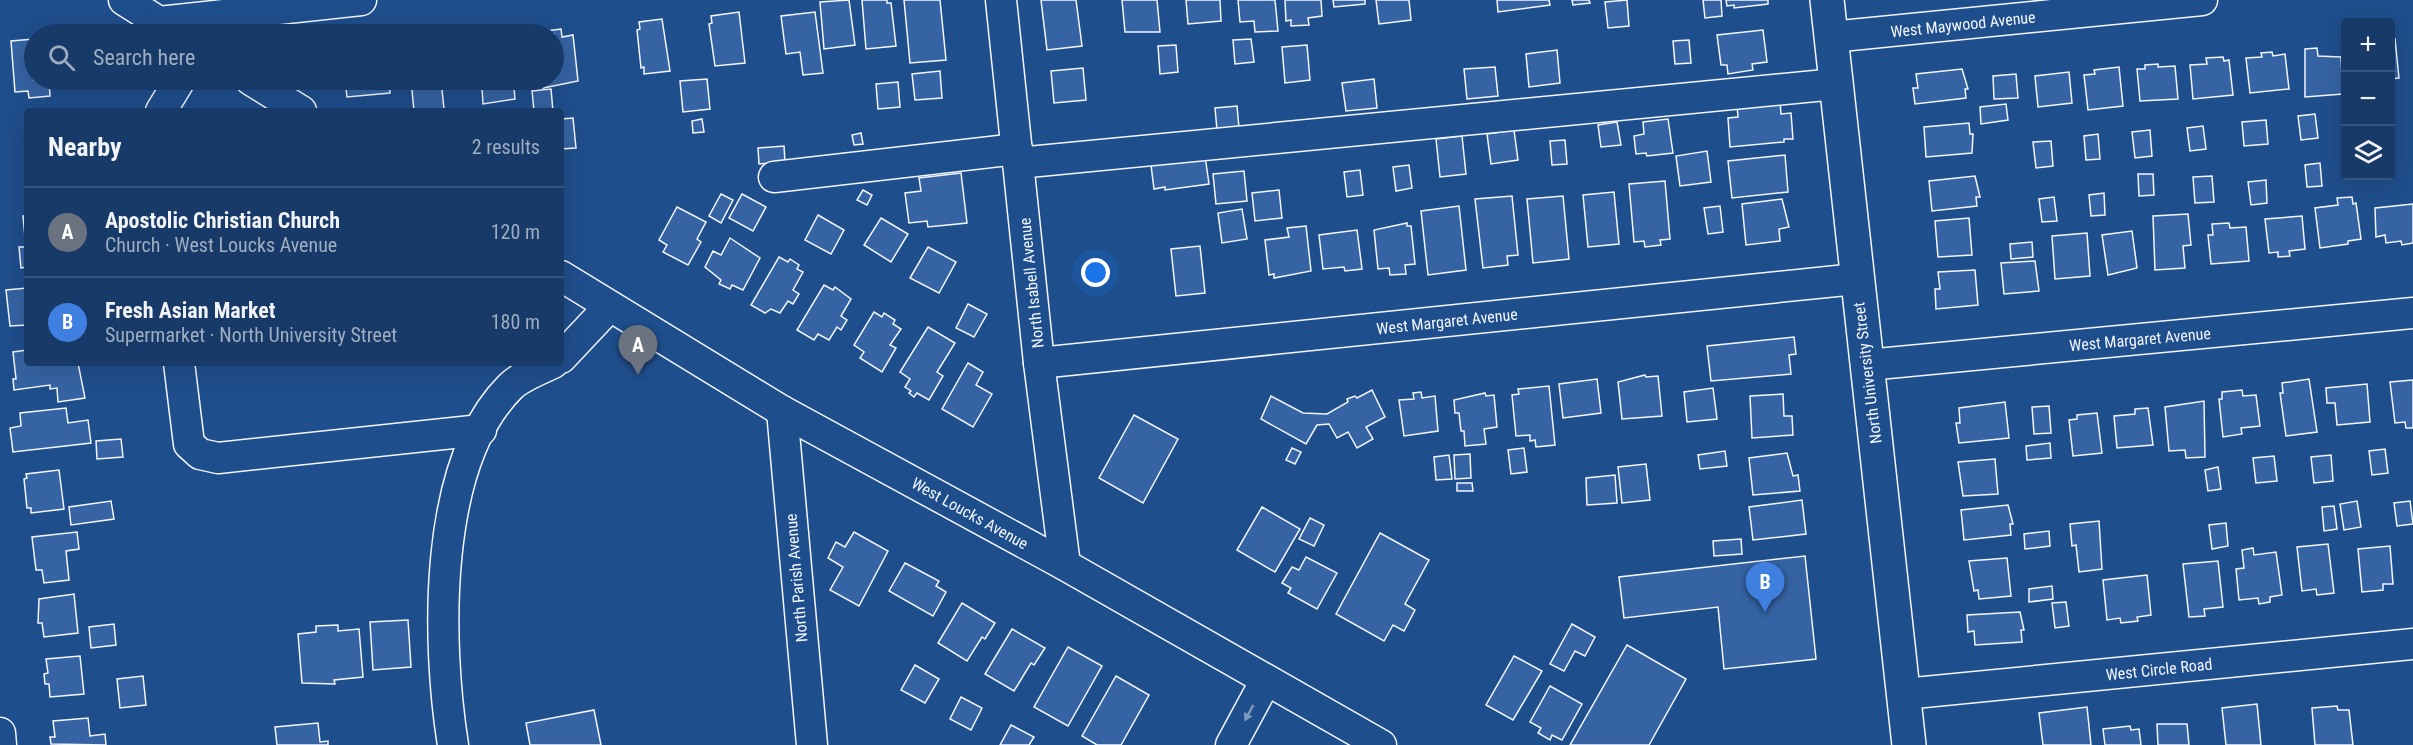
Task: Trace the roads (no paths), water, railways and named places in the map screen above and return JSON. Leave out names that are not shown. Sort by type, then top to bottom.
[{"type":"main road","name":"North University Street","points":[[1827,0],[1909,745]]},
{"type":"street","points":[[124,0],[163,24]]},
{"type":"street","points":[[196,24],[361,0]]},
{"type":"street","name":"North Isabell Avenue","points":[[1001,0],[1039,363],[1065,565]]},
{"type":"street","name":"West Maywood Avenue","points":[[1831,37],[2202,0]]},
{"type":"street","points":[[774,177],[1836,84]]},
{"type":"street","points":[[162,108],[174,90]]},
{"type":"street","points":[[267,90],[296,108]]},
{"type":"street","name":"West Loucks Avenue","points":[[564,278],[782,411],[1065,565],[1381,745]]},
{"type":"street","name":"West Margaret Avenue","points":[[1039,363],[1856,279]]},
{"type":"street","points":[[564,355],[609,307]]},
{"type":"street","name":"West Margaret Avenue","points":[[1867,365],[2413,313]]},
{"type":"street","points":[[179,366],[189,444],[200,454],[218,458],[481,430]]},
{"type":"street","points":[[453,745],[444,666],[444,582],[450,526],[467,461],[493,406],[512,385],[547,366]]},
{"type":"street","name":"North Parish Avenue","points":[[782,411],[812,745]]},
{"type":"street","name":"West Circle Road","points":[[1904,694],[2413,644]]},
{"type":"street","points":[[1231,745],[1266,680]]},
{"type":"street","points":[[0,733],[1,745]]},
{"type":"place","name":"Apostolic Christian Church","points":[[638,375]]},
{"type":"place","name":"Fresh Asian Market","points":[[1765,612]]}]
